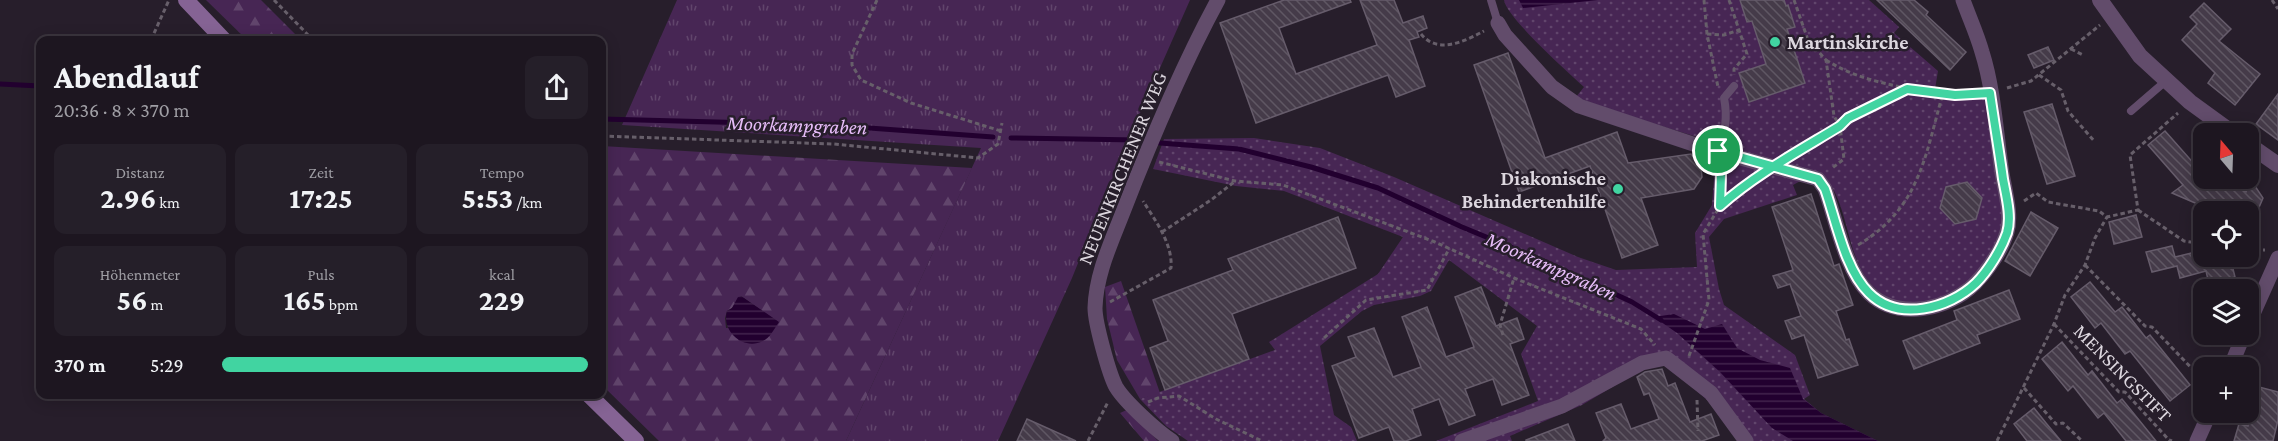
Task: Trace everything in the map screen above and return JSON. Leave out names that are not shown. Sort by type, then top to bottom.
[{"type":"main road","points":[[186,0],[220,36]]},
{"type":"main road","points":[[593,399],[636,441]]},
{"type":"street","name":"NEUENKIRCHENER WEG","points":[[1172,441],[1157,431],[1116,387],[1095,310],[1100,274],[1144,158],[1200,33],[1218,0]]},
{"type":"street","points":[[1498,23],[1552,87],[1579,106],[1718,151],[1818,179],[1825,189],[1855,275],[1868,293],[1884,305],[1902,310],[1920,309],[1943,303],[1962,294],[1985,273],[2007,232],[2008,211],[1990,93],[1982,52],[1963,0]]},
{"type":"street","points":[[2100,0],[2140,56],[2190,102],[2219,123]]},
{"type":"street","points":[[2259,152],[2278,165]]},
{"type":"street","points":[[2259,300],[2278,258]]},
{"type":"street","points":[[1462,441],[1562,406],[1642,363],[1666,358],[1711,393],[1746,441]]},
{"type":"street","points":[[2197,441],[2205,423]]},
{"type":"lane","points":[[1491,0],[1498,23]]},
{"type":"lane","points":[[2131,111],[2167,80]]},
{"type":"lane","points":[[1718,151],[1725,131],[1727,114],[1724,98],[1734,86]]},
{"type":"path","points":[[153,36],[169,0]]},
{"type":"path","points":[[274,0],[309,36]]},
{"type":"path","points":[[877,0],[852,54],[852,65],[861,80],[911,103],[1001,131]]},
{"type":"path","points":[[1704,0],[1707,34],[1716,83],[1724,98]]},
{"type":"path","points":[[1729,0],[1747,54],[1734,69],[1734,86]]},
{"type":"path","points":[[1794,0],[1808,40],[1826,60],[1842,70],[1864,79],[1907,89],[1943,93],[1990,93],[2031,81],[2110,17]]},
{"type":"path","points":[[2272,0],[2278,9]]},
{"type":"path","points":[[1420,33],[1432,42],[1445,45],[1459,44],[1498,23]]},
{"type":"path","points":[[1707,34],[1724,35],[1739,30]]},
{"type":"path","points":[[2071,49],[2083,55]]},
{"type":"path","points":[[1818,179],[1844,159],[1840,126],[1834,116],[1826,60]]},
{"type":"path","points":[[2039,75],[2061,90],[2068,111],[2094,142]]},
{"type":"path","points":[[1690,353],[1709,300],[1703,234],[1720,206],[1742,186],[1840,126],[1848,118],[1907,89]]},
{"type":"path","points":[[1846,252],[1866,240],[1905,203],[1917,183],[1943,93]]},
{"type":"path","points":[[2190,102],[2130,155],[2138,210],[2184,242],[2193,243]]},
{"type":"path","points":[[606,136],[834,144],[978,158],[998,144],[1002,123]]},
{"type":"path","points":[[1718,151],[1721,175],[1720,206]]},
{"type":"path","points":[[1144,158],[1235,181],[1283,185],[1435,242],[1514,278],[1641,329],[1666,358]]},
{"type":"path","points":[[1162,232],[1211,200],[1235,181]]},
{"type":"path","points":[[1095,310],[1170,268],[1172,258],[1162,232],[1134,185]]},
{"type":"path","points":[[2008,211],[2036,194],[2048,202],[2099,211],[2107,217],[2138,210]]},
{"type":"path","name":"MENSINGSTIFT","points":[[1997,441],[2054,324],[2065,295],[2085,265],[2095,238],[2107,217]]},
{"type":"path","points":[[1324,338],[1366,300],[1426,290],[1449,249]]},
{"type":"path","points":[[2085,265],[2145,326],[2152,327],[2193,370]]},
{"type":"path","points":[[1503,335],[1500,325],[1514,278]]},
{"type":"path","name":"MENSINGSTIFT","points":[[2054,324],[2119,392],[2125,392],[2172,441]]},
{"type":"path","points":[[1697,383],[1698,431]]},
{"type":"path","points":[[1088,441],[1116,387]]},
{"type":"path","points":[[2024,388],[2056,424],[2063,423],[2082,441]]},
{"type":"path","points":[[1136,408],[1158,398],[1179,396],[1216,419],[1262,441]]},
{"type":"green space","points":[[206,0],[261,0],[297,36],[243,36]]},
{"type":"green space","points":[[677,0],[1190,0],[1125,147],[1072,278],[998,441],[846,441],[981,148],[622,125]]},
{"type":"green space","points":[[1504,0],[1869,0],[1899,27],[1894,33],[1938,71],[1934,95],[1957,99],[1986,97],[2003,222],[1994,247],[1981,267],[1965,284],[1954,291],[1924,303],[1913,304],[1894,300],[1877,289],[1864,275],[1856,258],[1839,202],[1831,185],[1819,171],[1793,185],[1797,195],[1724,219],[1709,237],[1724,305],[1795,355],[1810,395],[1804,399],[1821,413],[1878,441],[1740,441],[1707,400],[1665,363],[1646,367],[1582,405],[1510,436],[1512,441],[1436,441],[1538,401],[1521,354],[1537,326],[1449,260],[1431,291],[1420,296],[1374,305],[1362,311],[1320,346],[1334,415],[1351,427],[1357,441],[1188,441],[1166,426],[1140,399],[1275,350],[1269,342],[1378,274],[1403,237],[1284,191],[1236,186],[1153,169],[1164,139],[1254,138],[1320,148],[1394,177],[1578,257],[1616,270],[1697,267],[1695,233],[1712,205],[1714,179],[1710,141],[1609,110],[1576,97],[1584,87],[1526,31],[1507,8]]},
{"type":"green space","points":[[606,146],[972,168],[846,441],[659,441],[606,389]],"holes":[[[741,296],[778,323],[726,328],[725,318],[727,311]]]},
{"type":"green space","points":[[1121,281],[1160,393],[1140,399],[1117,360],[1107,319],[1105,287]]},
{"type":"green space","points":[[1129,409],[1159,441],[1144,441],[1120,413]]},
{"type":"shaded area","points":[[1519,0],[1598,0],[1523,8]]},
{"type":"shaded area","points":[[741,296],[779,322],[765,340],[748,343],[741,341],[730,332],[727,326],[727,311]]},
{"type":"shaded area","points":[[1674,314],[1705,329],[1722,324],[1737,348],[1760,360],[1790,368],[1803,399],[1821,413],[1878,441],[1793,441],[1772,428],[1720,372],[1677,333],[1654,317]]},
{"type":"building","points":[[1284,0],[1350,0],[1351,2],[1279,28],[1296,74],[1377,45],[1360,0],[1394,0],[1403,23],[1423,16],[1427,28],[1417,32],[1419,37],[1409,40],[1425,86],[1396,97],[1388,75],[1256,123],[1220,23]]},
{"type":"building","name":"Martinskirche","points":[[1740,0],[1784,0],[1786,6],[1788,5],[1795,27],[1787,29],[1805,83],[1749,102],[1739,73],[1766,64],[1752,21],[1747,22]]},
{"type":"building","points":[[1877,0],[1914,0],[1928,12],[1926,15],[1966,52],[1950,70]]},
{"type":"building","points":[[2204,3],[2231,29],[2219,41],[2260,74],[2235,105],[2208,83],[2215,73],[2182,40],[2197,24],[2190,17]]},
{"type":"building","points":[[2048,47],[2054,60],[2034,68],[2028,55]]},
{"type":"building","points":[[1508,53],[1545,158],[1617,132],[1628,163],[1691,154],[1701,167],[1702,177],[1694,189],[1641,198],[1658,245],[1622,258],[1590,166],[1519,192],[1474,65]]},
{"type":"building","points":[[2278,94],[2278,140],[2257,123]]},
{"type":"building","points":[[2052,104],[2075,176],[2047,184],[2024,112]]},
{"type":"building","points":[[2165,131],[2193,163],[2193,189],[2240,189],[2246,192],[2247,189],[2257,189],[2263,198],[2259,207],[2259,201],[2193,202],[2172,193],[2183,185],[2148,145]]},
{"type":"building","points":[[1967,182],[1982,198],[1976,219],[1955,224],[1940,208],[1946,187]]},
{"type":"building","points":[[1811,194],[1834,266],[1839,264],[1853,305],[1836,311],[1858,365],[1818,378],[1804,335],[1792,339],[1785,321],[1801,316],[1790,284],[1778,288],[1773,276],[1793,270],[1772,207]]},
{"type":"building","points":[[2031,212],[2058,228],[2030,276],[2005,261]]},
{"type":"building","points":[[2136,215],[2142,237],[2114,244],[2109,222]]},
{"type":"building","points":[[1338,217],[1356,268],[1232,314],[1249,359],[1165,390],[1150,348],[1168,341],[1153,300],[1233,270],[1228,259]]},
{"type":"building","points":[[2172,246],[2175,257],[2193,253],[2193,267],[2232,267],[2235,277],[2208,279],[2206,271],[2180,278],[2177,266],[2152,272],[2146,252]]},
{"type":"building","points":[[2090,282],[2115,312],[2122,307],[2146,338],[2150,335],[2190,385],[2170,401],[2130,351],[2125,354],[2101,323],[2095,328],[2071,297]]},
{"type":"building","points":[[1481,287],[1496,326],[1517,318],[1524,339],[1510,344],[1529,395],[1502,405],[1493,379],[1465,389],[1475,415],[1449,425],[1439,399],[1412,409],[1421,435],[1406,441],[1394,441],[1389,427],[1359,438],[1332,366],[1356,357],[1348,337],[1374,328],[1393,377],[1421,367],[1402,317],[1427,307],[1446,357],[1474,347],[1455,297]]},
{"type":"building","points":[[2009,290],[2020,319],[1977,335],[1980,343],[1914,369],[1903,341],[1957,320],[1954,311]]},
{"type":"building","points":[[2062,342],[2088,375],[2092,371],[2117,403],[2122,399],[2156,441],[2126,441],[2104,413],[2098,418],[2073,386],[2068,391],[2042,359]]},
{"type":"building","points":[[1662,369],[1668,386],[1675,383],[1690,422],[1711,414],[1719,435],[1702,441],[1603,441],[1606,438],[1596,413],[1621,404],[1631,429],[1659,419],[1649,393],[1644,395],[1637,377],[1645,372]]},
{"type":"building","points":[[2259,387],[2278,392],[2278,420],[2273,441],[2234,441],[2239,424],[2248,426],[2249,423],[2259,423]]},
{"type":"building","points":[[2034,408],[2061,441],[2027,441],[2014,424]]},
{"type":"building","points":[[1027,419],[1076,441],[1017,441]]},
{"type":"building","points":[[1568,424],[1575,441],[1526,441],[1526,440]]},
{"type":"waterway","name":"Moorkampgraben","points":[[0,84],[36,86]]},
{"type":"waterway","name":"Moorkampgraben","points":[[606,119],[828,125],[993,137]]},
{"type":"waterway","name":"Moorkampgraben","points":[[1011,138],[1138,140]]},
{"type":"waterway","name":"Moorkampgraben","points":[[1160,143],[1239,149],[1311,167],[1378,188],[1632,302],[1661,320]]},
{"type":"place","name":"Martinskirche","points":[[1775,42]]},
{"type":"place","name":"Diakonische Behindertenhilfe","points":[[1618,189]]},
{"type":"route","points":[[1718,151],[1721,175],[1720,206],[1742,186],[1773,167],[1840,126],[1848,118],[1907,89],[1955,95],[1990,93],[2008,211],[2007,232],[1985,273],[1962,294],[1943,303],[1920,309],[1902,310],[1884,305],[1868,293],[1855,275],[1825,189],[1818,179],[1773,167],[1718,151]]}]
